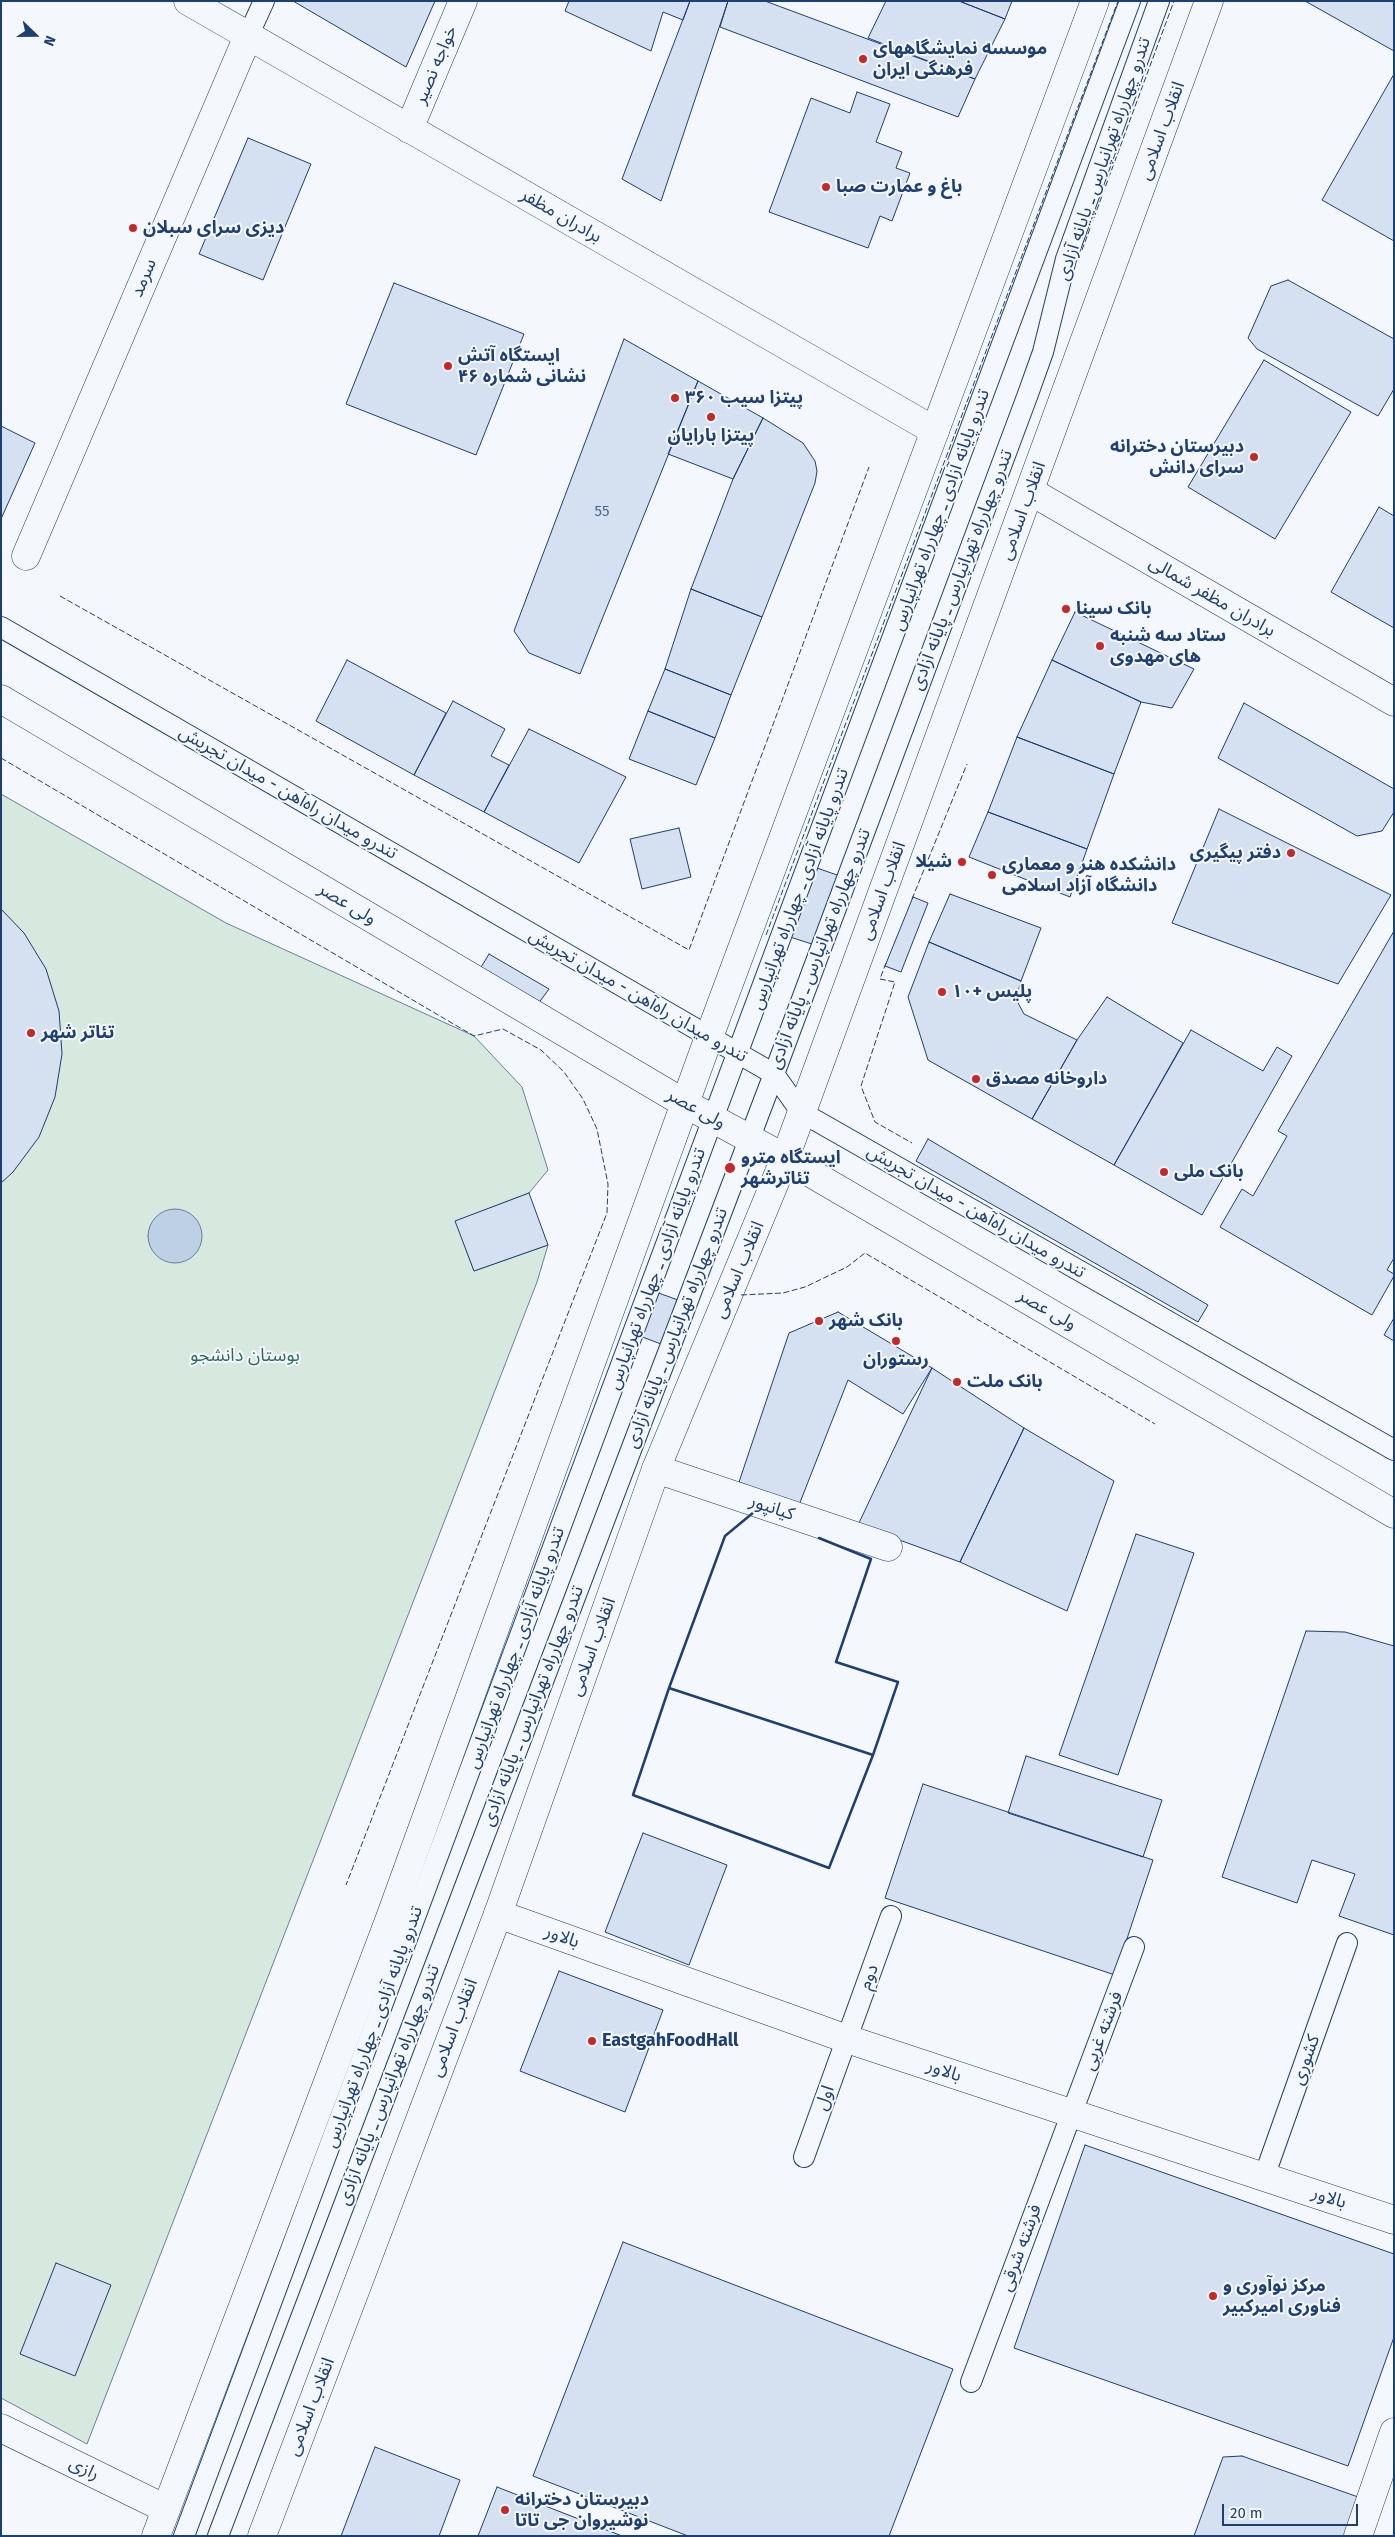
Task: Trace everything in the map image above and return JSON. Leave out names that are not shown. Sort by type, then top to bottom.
[{"type":"main road","name":"برادران مظفر","points":[[188,1],[935,431]]},
{"type":"main road","name":"خواجه نصیر","points":[[409,128],[463,1]]},
{"type":"main road","points":[[156,2536],[390,1918],[708,1037],[1095,1]]},
{"type":"main road","name":"انقلاب اسلامی","points":[[262,2536],[498,1914],[656,1469],[785,1158],[1209,1]]},
{"type":"main road","name":"سرمد","points":[[26,556],[248,36]]},
{"type":"main road","name":"برادران مظفر شمالی","points":[[1030,491],[1394,702]]},
{"type":"main road","name":"ولی عصر","points":[[1,699],[684,1103],[785,1158],[1394,1514]]},
{"type":"main road","name":"کیانپور","points":[[656,1469],[888,1548]]},
{"type":"main road","name":"بالاور","points":[[498,1914],[847,2039],[1394,2220]]},
{"type":"main road","name":"رازی","points":[[1,2428],[166,2510]]},
{"type":"main road","points":[[1358,2536],[1394,2432]]},
{"type":"lane","name":"سرمد","points":[[248,36],[264,1]]},
{"type":"lane","name":"تندرو پایانه آزادی ـ چهارراه تهرانپارس","points":[[184,2536],[739,1054],[1130,1]]},
{"type":"lane","name":"تندرو چهارراه تهرانپارس ـ پایانه آزادی","points":[[218,2536],[774,1074],[1043,352],[1066,259],[1159,1]]},
{"type":"lane","name":"تندرو میدان راه‌آهن - میدان تجریش","points":[[1,628],[774,1074],[801,1112],[1394,1450]]},
{"type":"lane","name":"دوم","points":[[847,2039],[891,1916]]},
{"type":"lane","name":"کشوری","points":[[1264,2176],[1347,1943]]},
{"type":"lane","name":"فرشته غربی","points":[[1071,2114],[1134,1947]]},
{"type":"lane","name":"اول","points":[[804,2157],[847,2039]]},
{"type":"lane","name":"فرشته شرقی","points":[[971,2382],[1071,2114]]},
{"type":"green space","name":"بوستان دانشجو","points":[[1,794],[226,923],[474,1036],[522,1087],[548,1170],[529,1193],[456,1221],[474,1271],[548,1245],[537,1282],[87,2444],[1,2398]]},
{"type":"water","points":[[170,1209],[180,1209],[190,1213],[198,1221],[202,1236],[198,1251],[190,1259],[180,1263],[170,1263],[160,1259],[152,1251],[148,1241],[148,1231],[152,1221],[160,1213]]},
{"type":"building","points":[[293,1],[435,1],[406,67]]},
{"type":"building","points":[[569,1],[690,1],[683,20],[663,12],[651,51],[565,11]]},
{"type":"building","points":[[690,1],[728,1],[661,201],[622,179]]},
{"type":"building","name":"موسسه نمایشگاههای فرهنگی ایران","points":[[728,1],[765,1],[975,79],[958,117],[720,27]]},
{"type":"building","points":[[886,1],[959,1],[1005,19],[975,79],[868,38]]},
{"type":"building","points":[[959,1],[1012,1],[1005,19]]},
{"type":"building","points":[[1305,1],[1394,1],[1394,51]]},
{"type":"building","points":[[1394,74],[1394,241],[1322,200]]},
{"type":"building","points":[[857,92],[890,104],[876,142],[902,152],[896,168],[910,173],[892,221],[880,216],[868,248],[769,212],[811,98],[850,113]]},
{"type":"building","points":[[248,138],[311,164],[263,280],[199,254]]},
{"type":"building","points":[[1288,280],[1394,339],[1394,389],[1378,416],[1257,349],[1248,338],[1271,286]]},
{"type":"building","points":[[394,283],[524,334],[476,455],[346,404]]},
{"type":"building","points":[[624,339],[698,381],[580,674],[529,653],[514,631]]},
{"type":"building","points":[[1264,360],[1351,412],[1275,539],[1188,487]]},
{"type":"building","points":[[698,381],[763,418],[733,479],[668,454]]},
{"type":"building","points":[[763,418],[803,443],[815,461],[817,471],[815,483],[762,617],[691,589],[733,479]]},
{"type":"building","points":[[1,426],[35,443],[1,519]]},
{"type":"building","points":[[1379,507],[1394,516],[1394,628],[1331,592]]},
{"type":"building","points":[[691,589],[762,617],[731,695],[665,669]]},
{"type":"building","points":[[1075,612],[1194,669],[1172,708],[1141,702],[1052,660]]},
{"type":"building","points":[[347,660],[446,713],[414,775],[316,721]]},
{"type":"building","points":[[1052,660],[1141,702],[1114,774],[1017,737]]},
{"type":"building","points":[[665,669],[731,695],[715,738],[648,711]]},
{"type":"building","points":[[453,701],[505,729],[491,756],[509,765],[484,812],[414,775]]},
{"type":"building","points":[[1244,703],[1394,789],[1394,812],[1382,831],[1357,836],[1218,758]]},
{"type":"building","points":[[648,711],[715,738],[696,785],[629,759]]},
{"type":"building","points":[[529,729],[626,777],[579,863],[484,812]]},
{"type":"building","points":[[1017,737],[1114,774],[1087,849],[988,812]]},
{"type":"building","points":[[1219,809],[1391,895],[1338,984],[1172,923]]},
{"type":"building","points":[[988,812],[1087,849],[1070,897],[969,857]]},
{"type":"building","points":[[679,828],[691,877],[642,889],[630,839]]},
{"type":"building","points":[[814,867],[840,876],[815,945],[790,937]]},
{"type":"building","points":[[950,894],[1041,928],[1021,981],[929,942]]},
{"type":"building","points":[[913,897],[928,903],[901,972],[885,966]]},
{"type":"building","name":"تئاتر شهر","points":[[1,909],[24,933],[46,969],[59,1011],[62,1054],[55,1097],[39,1137],[13,1172],[1,1183]]},
{"type":"building","points":[[1394,931],[1394,1258],[1387,1270],[1394,1274],[1394,1276],[1372,1315],[1220,1227],[1242,1189],[1253,1196],[1287,1136],[1278,1131]]},
{"type":"building","points":[[929,942],[1021,981],[1016,999],[1024,1014],[1077,1040],[1032,1119],[928,1060],[908,997]]},
{"type":"building","points":[[489,954],[549,989],[535,1008],[477,974]]},
{"type":"building","points":[[1107,997],[1183,1043],[1114,1165],[1032,1119],[1077,1040]]},
{"type":"building","points":[[1191,1030],[1263,1071],[1277,1047],[1292,1056],[1202,1215],[1114,1165]]},
{"type":"building","points":[[928,1139],[1208,1305],[1198,1322],[916,1161]]},
{"type":"building","points":[[529,1193],[548,1245],[474,1271],[455,1221]]},
{"type":"building","points":[[653,1291],[678,1300],[661,1344],[637,1335]]},
{"type":"building","points":[[838,1312],[932,1368],[903,1414],[848,1380],[799,1505],[739,1482],[789,1333]]},
{"type":"building","points":[[1394,1318],[1394,1341],[1384,1335]]},
{"type":"building","points":[[932,1368],[1024,1428],[960,1562],[858,1525]]},
{"type":"building","points":[[1024,1428],[1114,1481],[1067,1611],[960,1562]]},
{"type":"building","points":[[1136,1534],[1194,1553],[1118,1775],[1059,1755]]},
{"type":"building","points":[[1306,1631],[1345,1632],[1394,1646],[1394,1935],[1339,1916],[1355,1874],[1312,1860],[1297,1903],[1222,1877]]},
{"type":"building","points":[[1026,1756],[1162,1800],[1143,1857],[1008,1813]]},
{"type":"building","points":[[923,1784],[1153,1860],[1115,1975],[885,1898]]},
{"type":"building","points":[[643,1833],[727,1865],[689,1965],[605,1932]]},
{"type":"building","name":"EastgahFoodHall","points":[[559,1971],[663,2010],[625,2112],[520,2071]]},
{"type":"building","name":"مرکز نوآوری و فناوری امیرکبیر","points":[[1085,2145],[1394,2254],[1394,2337],[1348,2466],[1014,2348]]},
{"type":"building","points":[[623,2242],[953,2369],[889,2536],[688,2536],[533,2476]]},
{"type":"building","points":[[56,2263],[111,2285],[75,2376],[20,2354]]},
{"type":"building","points":[[375,2447],[460,2480],[439,2536],[341,2536]]},
{"type":"building","points":[[1242,2456],[1361,2498],[1347,2536],[1194,2536],[1223,2457]]},
{"type":"building","name":"دبیرستان دخترانه نوشیروان جی تاتا","points":[[497,2487],[622,2536],[478,2536]]},
{"type":"fence","points":[[766,935],[1118,1]]},
{"type":"fence","points":[[1082,250],[1174,1]]},
{"type":"fence","points":[[60,596],[689,950],[869,467]]},
{"type":"fence","points":[[1,758],[474,1036],[503,1029],[541,1050],[564,1072],[583,1099],[597,1129],[608,1184],[607,1213],[346,1885]]},
{"type":"fence","points":[[912,899],[967,764]]},
{"type":"fence","points":[[886,963],[880,979],[895,982],[861,1086],[875,1122],[912,1143]]},
{"type":"fence","points":[[741,1295],[783,1293],[805,1287],[847,1267],[865,1253],[1155,1424]]},
{"type":"wall","points":[[754,1512],[725,1536],[669,1688],[873,1755]]},
{"type":"wall","points":[[669,1688],[633,1795],[829,1868],[873,1755],[898,1682],[836,1662],[871,1559],[819,1538]]},
{"type":"place","name":"موسسه نمایشگاههای فرهنگی ایران","points":[[863,59]]},
{"type":"place","name":"باغ و عمارت صبا","points":[[826,187]]},
{"type":"place","name":"دیزی سرای سبلان","points":[[133,228]]},
{"type":"place","name":"ایستگاه آتش نشانی شماره ۴۶","points":[[448,366]]},
{"type":"place","name":"پیتزا سیب ۳۶۰","points":[[675,398]]},
{"type":"place","name":"پیتزا بارایان","points":[[711,417]]},
{"type":"place","name":"دبیرستان دخترانه سرای دانش","points":[[1254,457]]},
{"type":"place","name":"بانک سینا","points":[[1066,609]]},
{"type":"place","name":"ستاد سه شنبه های مهدوی","points":[[1100,646]]},
{"type":"place","name":"دفتر پیگیری","points":[[1291,853]]},
{"type":"place","name":"شیلا","points":[[962,862]]},
{"type":"place","name":"دانشکده هنر و معماری دانشگاه آزاد اسلامی","points":[[992,875]]},
{"type":"place","name":"پلیس +۱۰","points":[[942,992]]},
{"type":"place","name":"تئاتر شهر","points":[[31,1033]]},
{"type":"place","name":"داروخانه مصدق","points":[[976,1079]]},
{"type":"place","name":"ایستگاه مترو تئاترشهر","points":[[730,1168]]},
{"type":"place","name":"بانک ملی","points":[[1164,1172]]},
{"type":"place","name":"بانک شهر","points":[[819,1321]]},
{"type":"place","name":"رستوران","points":[[896,1341]]},
{"type":"place","name":"بانک ملت","points":[[957,1382]]},
{"type":"place","name":"EastgahFoodHall","points":[[592,2041]]},
{"type":"place","name":"مرکز نوآوری و فناوری امیرکبیر","points":[[1213,2296]]},
{"type":"place","name":"دبیرستان دخترانه نوشیروان جی تاتا","points":[[505,2510]]}]
